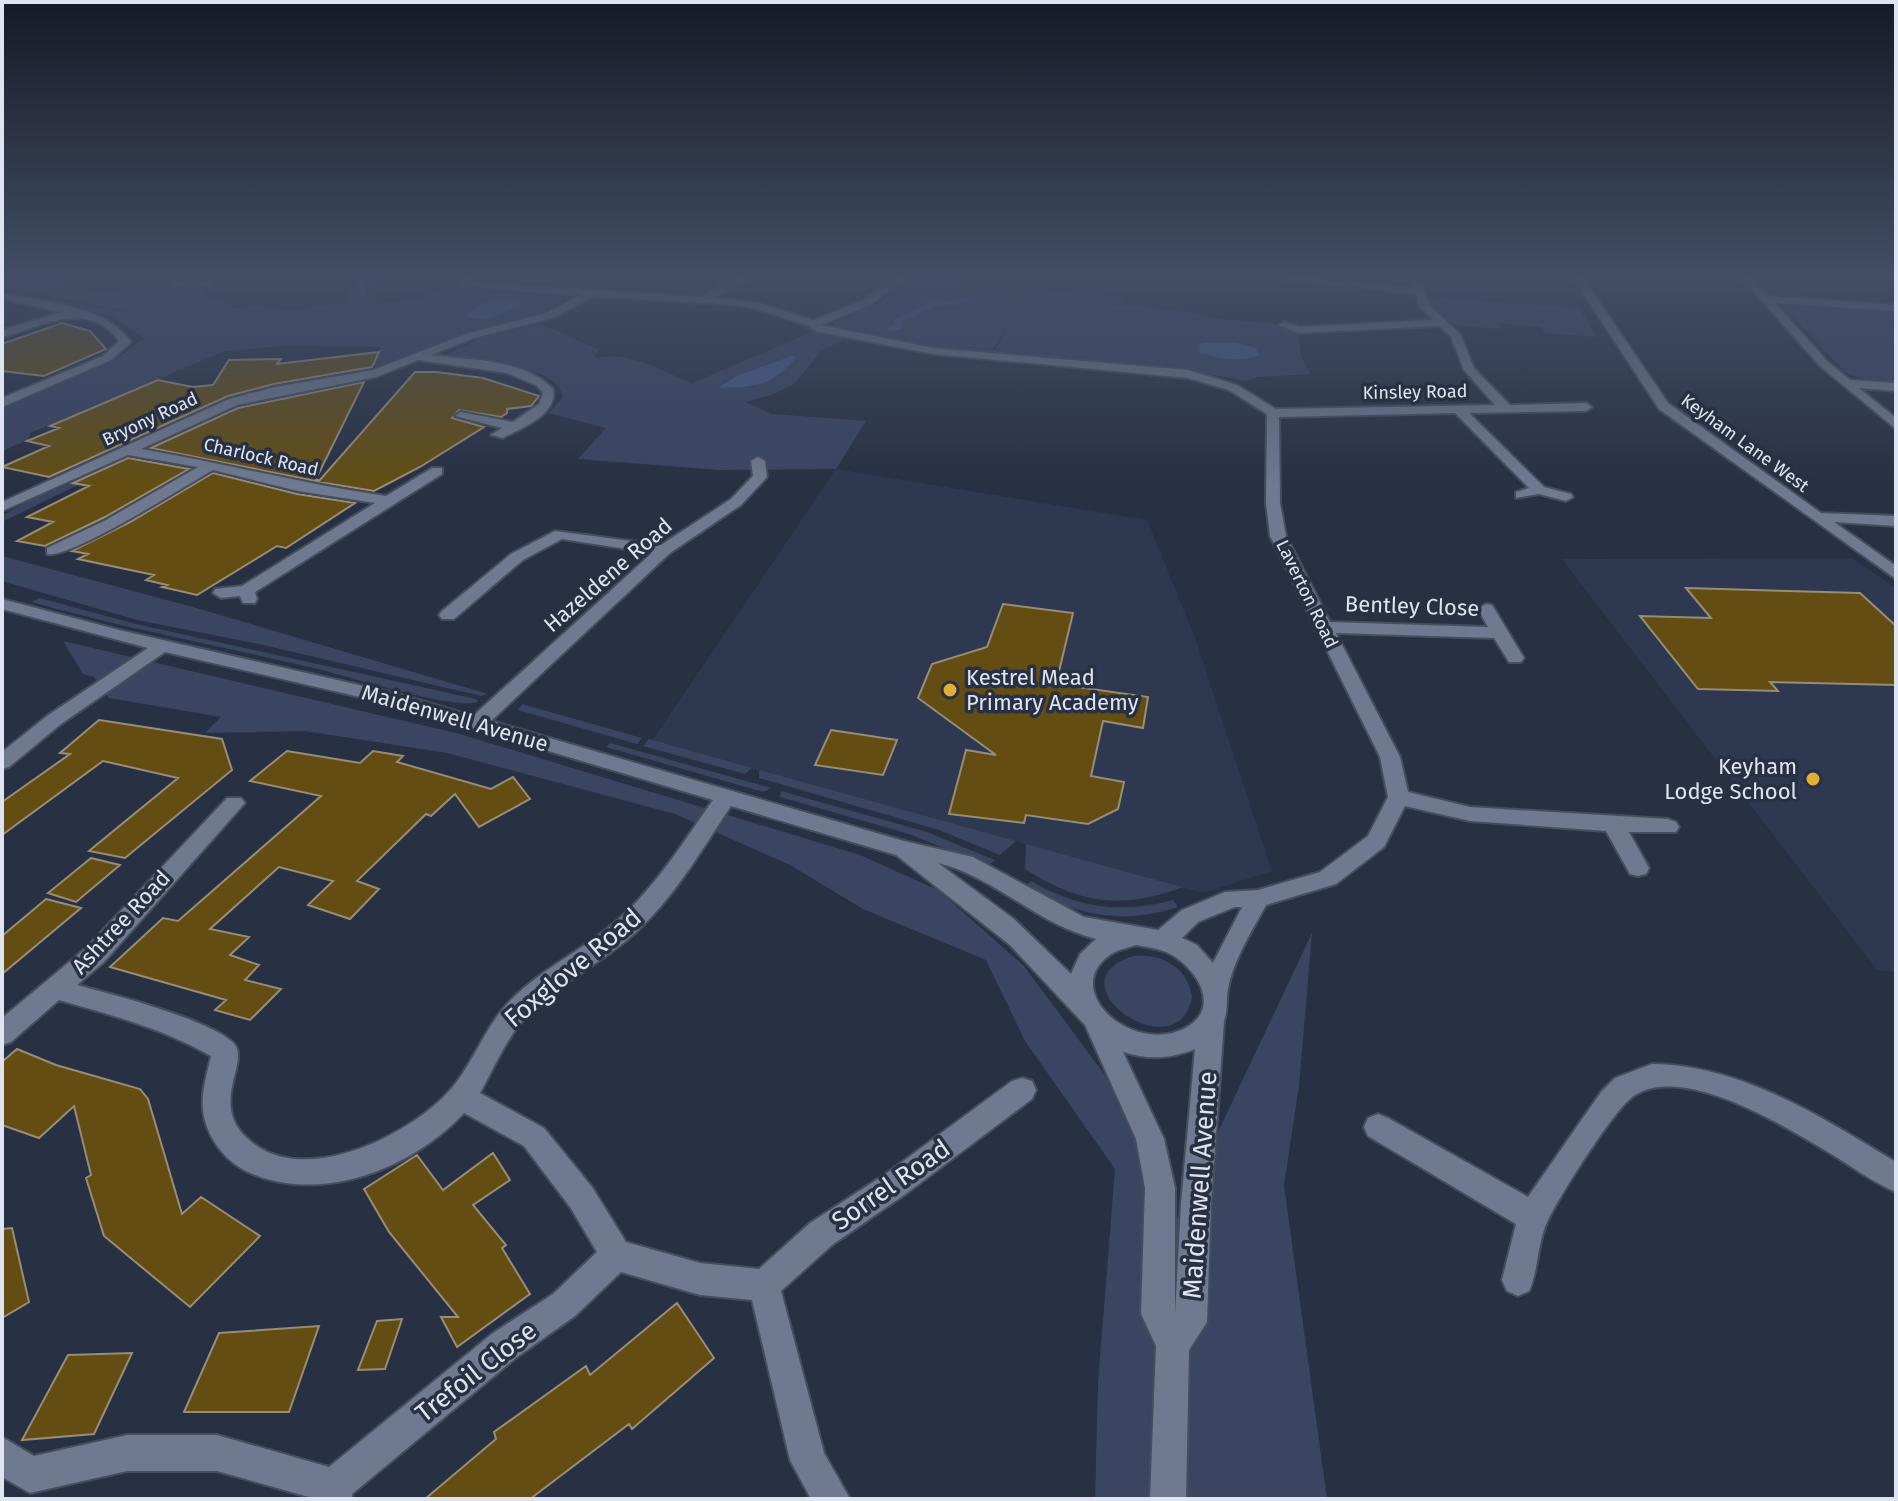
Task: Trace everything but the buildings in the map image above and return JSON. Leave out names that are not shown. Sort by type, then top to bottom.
[{"type":"street","points":[[2,403],[107,358],[122,345]]},
{"type":"street","name":"Bryony Road","points":[[2,507],[241,399],[360,377],[448,345]]},
{"type":"street","points":[[894,345],[1188,374],[1231,386],[1255,397],[1273,413]]},
{"type":"street","points":[[1459,345],[1468,368],[1506,408]]},
{"type":"street","name":"Keyham Lane West","points":[[1623,345],[1663,406],[1896,574]]},
{"type":"street","points":[[1808,345],[1844,383],[1896,425]]},
{"type":"street","points":[[419,357],[508,370],[543,383],[549,392],[548,402],[498,435]]},
{"type":"street","points":[[1844,383],[1896,387]]},
{"type":"street","name":"Kinsley Road","points":[[1273,413],[1586,407]]},
{"type":"street","points":[[1558,408],[1574,421]]},
{"type":"street","points":[[1459,410],[1539,490]]},
{"type":"street","name":"Laverton Road","points":[[1273,413],[1273,503],[1278,536],[1390,757],[1399,797]]},
{"type":"street","points":[[461,416],[514,426]]},
{"type":"street","name":"Charlock Road","points":[[125,450],[211,465],[298,487],[388,501]]},
{"type":"street","name":"Hazeldene Road","points":[[477,723],[664,550],[742,495],[760,477],[758,461]]},
{"type":"street","points":[[53,551],[80,544],[211,465]]},
{"type":"street","points":[[221,593],[248,595],[437,471]]},
{"type":"street","points":[[1521,495],[1539,490],[1566,497]]},
{"type":"street","points":[[1816,517],[1896,521]]},
{"type":"street","points":[[448,615],[517,557],[560,534],[664,550]]},
{"type":"street","name":"Maidenwell Avenue","points":[[2,604],[162,646],[313,679],[477,723],[904,849],[947,856],[1073,923],[1163,940],[1197,960],[1212,980],[1213,1006],[1196,1204],[1191,1322],[1173,1344]]},
{"type":"street","name":"Bentley Close","points":[[1486,609],[1515,658]]},
{"type":"street","name":"Bentley Close","points":[[1323,627],[1500,633]]},
{"type":"street","points":[[2,762],[54,720],[162,646]]},
{"type":"street","name":"Foxglove Road","points":[[56,989],[133,1011],[199,1036],[225,1051],[216,1113],[221,1129],[237,1150],[257,1163],[285,1171],[352,1166],[384,1155],[416,1137],[461,1097],[496,1033],[508,1019],[550,979],[636,917],[727,796]]},
{"type":"street","points":[[1163,940],[1194,914],[1233,898],[1258,899],[1328,878],[1376,841],[1399,797],[1470,814],[1668,827]]},
{"type":"street","name":"Ashtree Road","points":[[2,1034],[95,955],[234,803]]},
{"type":"street","points":[[1614,825],[1638,868]]},
{"type":"street","name":"Maidenwell Avenue","points":[[904,849],[1000,921],[1091,1014],[1122,1041],[1154,1048],[1189,1041],[1206,1029],[1213,1006]]},
{"type":"street","points":[[1213,1006],[1234,942],[1258,899]]},
{"type":"street","name":"Maidenwell Avenue","points":[[1137,937],[1112,942],[1086,962],[1080,983],[1091,1014],[1150,1139],[1157,1169],[1161,1201],[1157,1314],[1173,1344],[1168,1499]]},
{"type":"street","points":[[1518,1280],[1533,1217],[1589,1130],[1626,1086],[1663,1075],[1710,1080],[1733,1088],[1834,1141],[1896,1178]]},
{"type":"street","name":"Sorrel Road","points":[[764,1285],[821,1234],[897,1183],[1022,1090]]},
{"type":"street","points":[[461,1097],[534,1137],[581,1197],[616,1255],[700,1279],[764,1285],[808,1460],[832,1499]]},
{"type":"street","points":[[1378,1127],[1533,1217]]},
{"type":"street","name":"Trefoil Close","points":[[2,1455],[30,1475],[127,1453],[217,1453],[334,1493],[505,1345],[564,1305],[616,1255]]},
{"type":"shaded area","points":[[135,345],[433,345],[377,367],[373,365],[381,347],[285,346],[225,351],[30,433],[28,440],[2,451],[2,409],[113,361]]},
{"type":"shaded area","points":[[466,345],[588,345],[599,350],[594,356],[598,358],[610,356],[634,360],[692,383],[781,345],[833,345],[821,351],[794,384],[745,402],[772,414],[866,421],[836,469],[720,470],[578,459],[606,428],[549,413],[563,397],[558,386],[533,371],[452,358],[447,354]]},
{"type":"shaded area","points":[[912,345],[996,345],[988,356]]},
{"type":"shaded area","points":[[998,345],[1300,345],[1301,356],[1310,374],[1258,377],[1246,381],[1167,366],[1166,372],[991,356]]},
{"type":"shaded area","points":[[1199,345],[1244,345],[1256,348],[1260,355],[1230,359],[1199,352]]},
{"type":"shaded area","points":[[1819,345],[1896,345],[1896,382],[1867,380],[1846,373]]},
{"type":"shaded area","points":[[792,356],[797,357],[770,380],[718,388],[739,375]]},
{"type":"shaded area","points":[[133,458],[2,522],[2,516],[66,481],[100,466]]},
{"type":"shaded area","name":"Kestrel Mead Primary Academy","points":[[836,469],[1147,520],[1195,638],[1272,871],[1203,893],[652,741]]},
{"type":"shaded area","points":[[2,556],[193,607],[488,694],[481,696],[259,644],[137,620],[2,581]]},
{"type":"shaded area","name":"Keyham Lodge School","points":[[1852,558],[1896,588],[1896,972],[1877,970],[1562,559]]},
{"type":"shaded area","points":[[39,598],[136,624],[476,699],[478,702],[425,697],[32,602]]},
{"type":"shaded area","points":[[63,641],[460,734],[860,855],[938,890],[1024,966],[1105,1075],[1149,1160],[1168,1238],[1312,933],[1299,1086],[1284,1185],[1327,1499],[1095,1499],[1098,1383],[1115,1169],[1025,1041],[986,960],[863,909],[790,865],[675,814],[447,753],[305,731],[205,733],[221,717],[109,698],[94,677],[83,674]]},
{"type":"shaded area","points":[[522,704],[642,738],[637,744],[518,710]]},
{"type":"shaded area","points":[[649,739],[752,768],[745,774],[643,746]]},
{"type":"shaded area","points":[[610,743],[771,788],[763,792],[606,747]]},
{"type":"shaded area","points":[[759,770],[1016,841],[1000,855],[939,830],[759,778]]},
{"type":"shaded area","points":[[781,791],[927,832],[995,860],[988,866],[909,834],[780,797]]},
{"type":"shaded area","points":[[1026,844],[1183,887],[1121,901],[1083,896],[1064,890],[1025,869]]},
{"type":"shaded area","points":[[1031,881],[1083,903],[1136,907],[1173,900],[1178,907],[1137,916],[1099,914],[1063,905],[1024,888]]},
{"type":"shaded area","points":[[1133,956],[1163,960],[1179,970],[1192,997],[1182,1018],[1165,1026],[1145,1025],[1126,1015],[1111,1001],[1105,984],[1111,969]]},
{"type":"place","name":"Kestrel Mead Primary Academy","points":[[950,690]]},
{"type":"place","name":"Keyham Lodge School","points":[[1813,779]]}]
